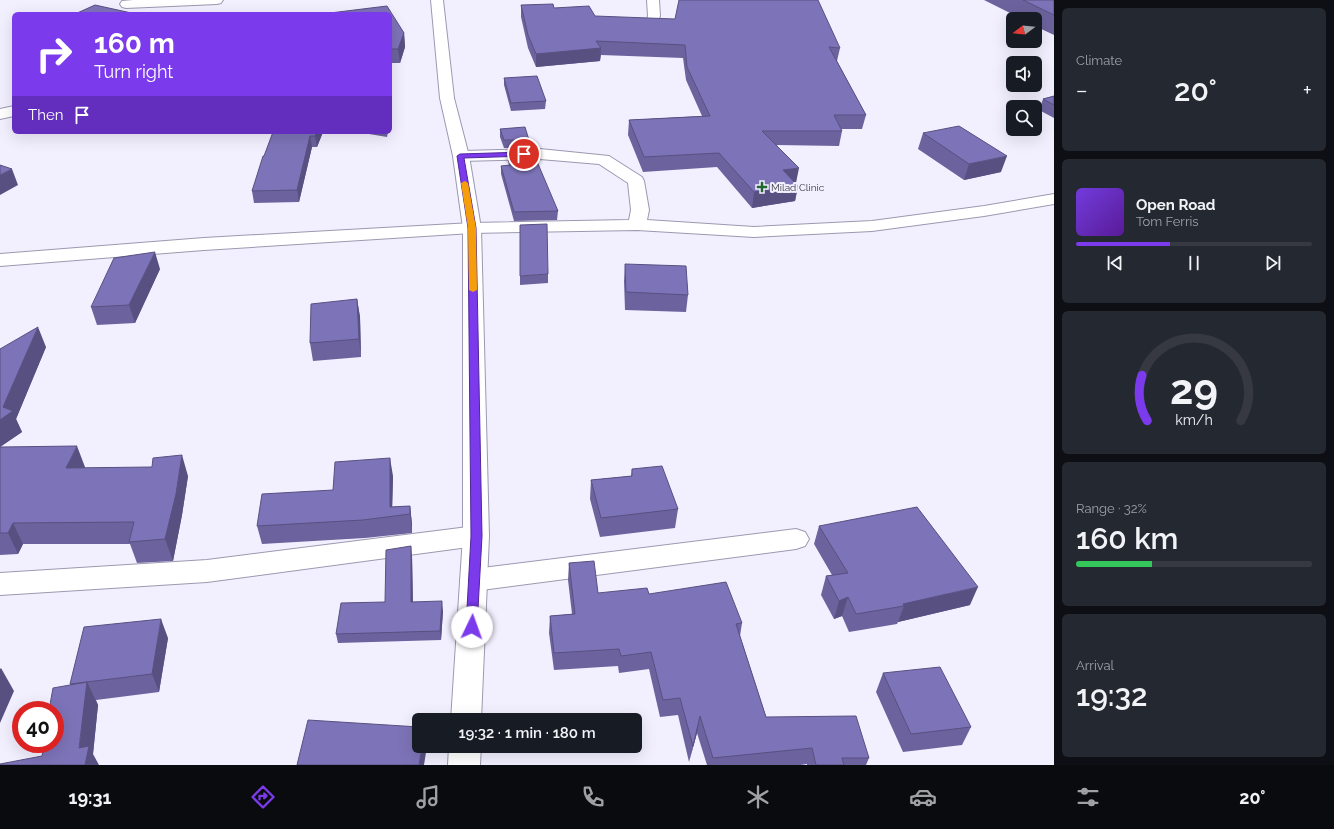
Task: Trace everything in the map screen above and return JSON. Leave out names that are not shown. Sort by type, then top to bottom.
[{"type":"street","points":[[126,4],[217,0]]},
{"type":"street","points":[[436,0],[447,98],[460,156],[472,228],[476,536],[466,713]]},
{"type":"street","points":[[652,22],[654,16],[653,0]]},
{"type":"street","points":[[188,12],[196,1]]},
{"type":"street","points":[[0,114],[12,111]]},
{"type":"street","points":[[460,156],[540,154],[603,159],[636,181],[640,210],[637,225]]},
{"type":"street","points":[[0,260],[204,244],[472,228],[637,225],[754,232],[872,226],[1032,204],[1054,199]]},
{"type":"street","points":[[1032,204],[1054,216]]},
{"type":"street","points":[[0,584],[207,571],[476,536]]},
{"type":"street","points":[[474,580],[796,539]]},
{"type":"street","points":[[464,765],[465,753]]},
{"type":"building","points":[[679,0],[818,0],[840,48],[829,47],[866,115],[834,115],[842,131],[762,131],[799,168],[783,170],[798,186],[754,192],[719,153],[644,157],[629,120],[710,116],[687,67],[685,45],[596,41],[601,48],[536,54],[528,35],[521,5],[553,4],[554,8],[589,6],[595,16],[675,19]]},
{"type":"building","points":[[1023,0],[1054,0],[1054,15]]},
{"type":"building","points":[[95,5],[127,12],[79,12]]},
{"type":"building","points":[[387,6],[391,12],[338,12]]},
{"type":"building","points":[[392,14],[404,33],[398,49],[392,49]]},
{"type":"building","points":[[537,76],[546,101],[511,103],[504,78]]},
{"type":"building","points":[[1054,96],[1054,105],[1043,99]]},
{"type":"building","points":[[959,126],[1007,156],[969,164],[923,133]]},
{"type":"building","points":[[525,127],[529,140],[504,140],[500,129]]},
{"type":"building","points":[[272,134],[316,134],[315,136],[310,136],[297,190],[252,191]]},
{"type":"building","points":[[533,152],[558,211],[514,212],[501,166],[511,165],[508,153]]},
{"type":"building","points":[[0,165],[12,169],[0,175]]},
{"type":"building","points":[[547,224],[548,274],[520,276],[520,225]]},
{"type":"building","points":[[155,252],[129,305],[91,307],[114,258]]},
{"type":"building","points":[[625,264],[686,266],[688,295],[626,292]]},
{"type":"building","points":[[357,299],[359,339],[310,343],[311,304]]},
{"type":"building","points":[[38,327],[3,407],[13,411],[0,420],[0,349]]},
{"type":"building","points":[[77,446],[66,468],[152,467],[153,458],[182,455],[176,494],[165,539],[129,542],[134,522],[13,523],[8,533],[0,533],[0,447]]},
{"type":"building","points":[[390,458],[390,507],[410,506],[410,514],[363,520],[257,526],[262,494],[333,490],[335,462]]},
{"type":"building","points":[[662,466],[678,509],[601,518],[591,480],[632,476],[632,469]]},
{"type":"building","points":[[917,507],[978,587],[903,604],[904,606],[856,614],[848,597],[839,601],[826,576],[848,573],[819,526]]},
{"type":"building","points":[[411,546],[411,602],[442,601],[440,631],[336,634],[341,603],[385,602],[386,550]]},
{"type":"building","points":[[594,561],[598,593],[647,588],[649,594],[726,582],[742,623],[736,624],[766,717],[856,716],[869,758],[842,758],[844,765],[816,765],[812,748],[713,758],[700,716],[693,746],[680,698],[663,700],[651,652],[621,656],[619,649],[554,653],[550,616],[575,614],[569,563]]},
{"type":"building","points":[[161,619],[152,674],[70,684],[84,627]]},
{"type":"building","points":[[940,667],[971,727],[911,734],[883,673]]},
{"type":"building","points":[[87,682],[79,748],[89,746],[85,765],[0,765],[42,756],[42,753],[64,753],[64,701],[51,701],[53,688]]},
{"type":"building","points":[[308,720],[412,727],[412,753],[421,753],[419,765],[297,765]]},
{"type":"slow traffic","points":[[465,183],[472,228],[473,290]]},
{"type":"place","name":"Milad Clinic","points":[[762,187]]},
{"type":"route","points":[[472,627],[476,536],[472,228],[460,156],[524,154]]}]
